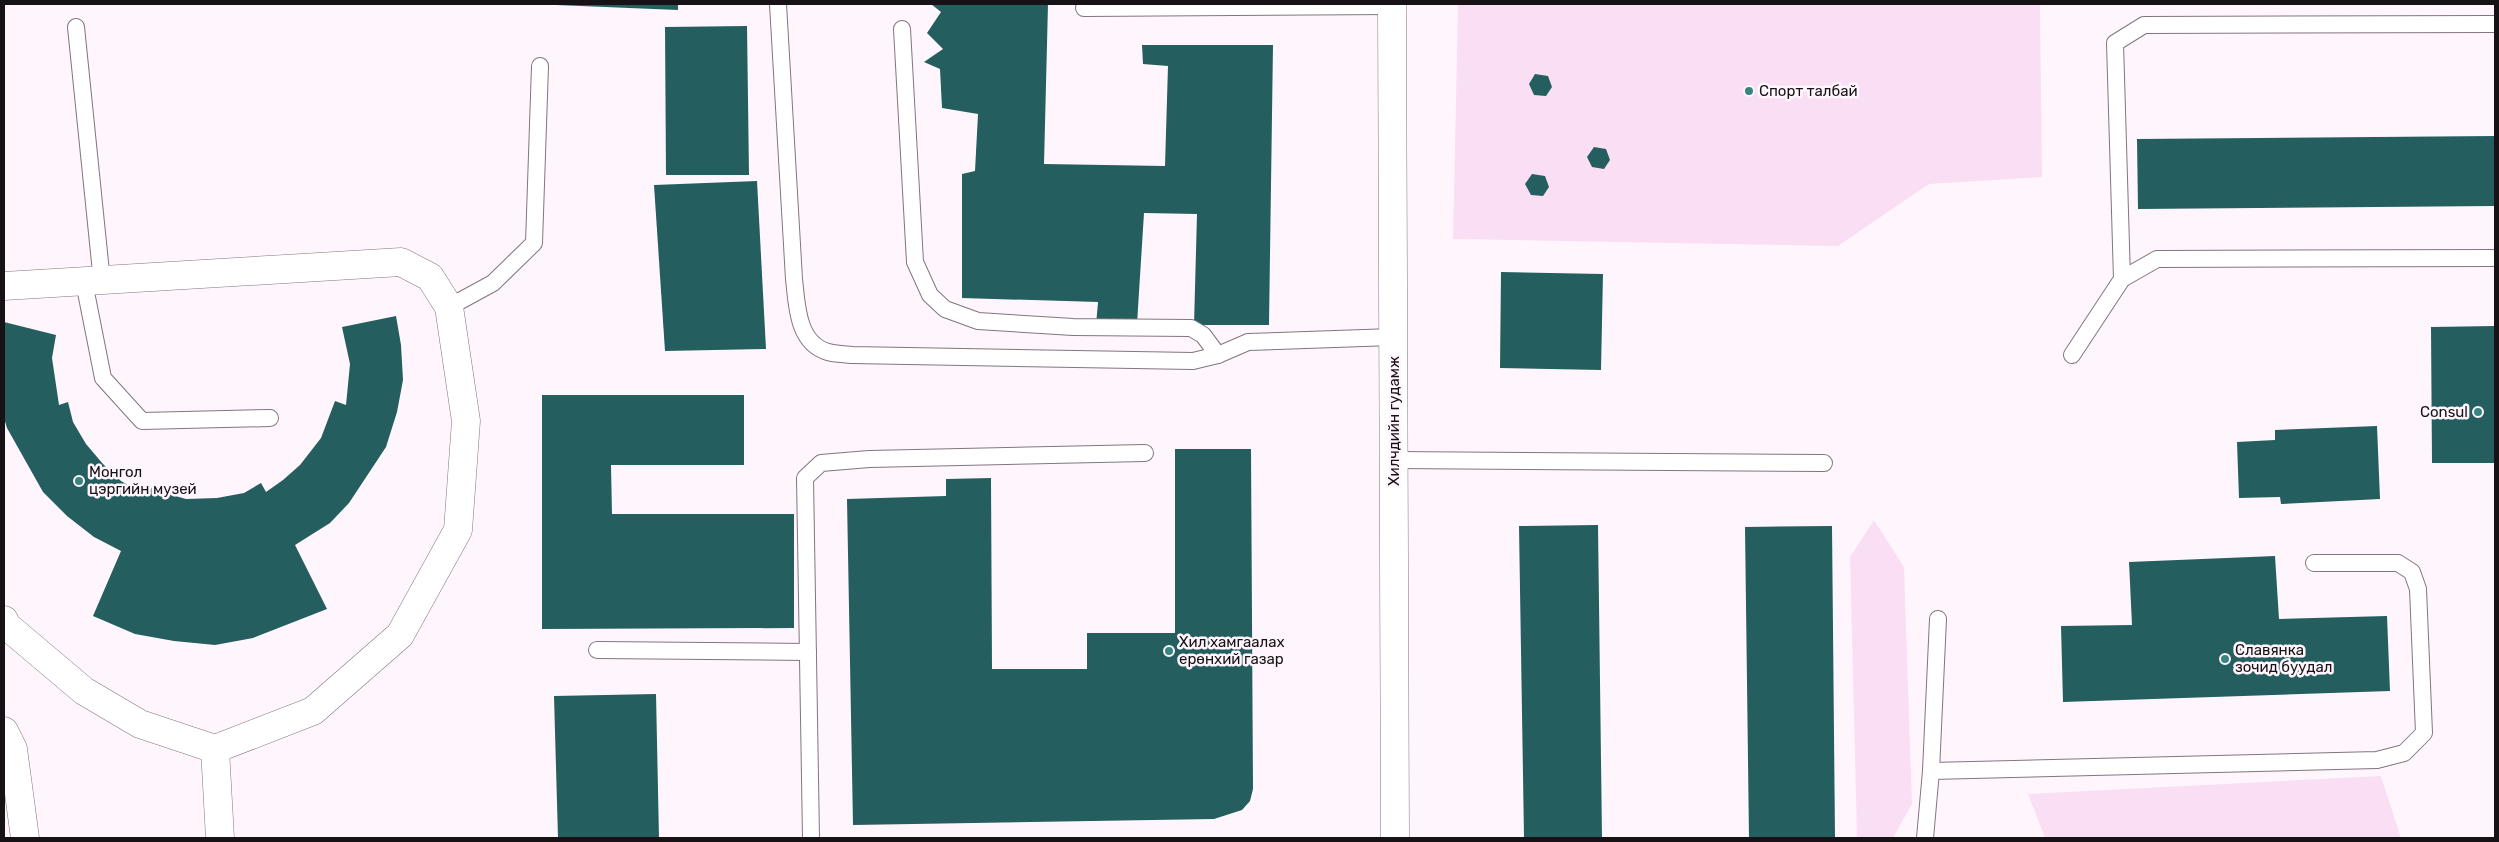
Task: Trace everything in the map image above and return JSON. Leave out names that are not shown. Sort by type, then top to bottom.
[{"type":"street","name":"Хилчдийн гудамж","points":[[1392,5],[1395,838]]},
{"type":"street","points":[[4,286],[402,262],[430,277],[449,306],[466,421],[458,530],[400,635],[313,711],[216,749],[140,724],[84,691],[7,626],[4,620]]},
{"type":"street","points":[[4,731],[13,749],[26,838]]},
{"type":"street","points":[[216,749],[220,838]]},
{"type":"lane","points":[[778,4],[794,279],[798,317],[805,334],[816,345],[828,352],[852,355],[1193,361],[1218,355],[1248,342],[1393,337]]},
{"type":"lane","points":[[1084,8],[1392,5]]},
{"type":"lane","points":[[2122,279],[2116,43],[2144,25],[2495,24]]},
{"type":"lane","points":[[76,27],[93,282],[103,378],[142,421],[270,418]]},
{"type":"lane","points":[[902,29],[915,262],[930,295],[945,309],[978,321],[1073,327],[1191,328],[1204,335],[1218,355]]},
{"type":"lane","points":[[449,306],[492,283],[534,243],[540,66]]},
{"type":"lane","points":[[2072,355],[2122,279],[2156,259],[2495,258]]},
{"type":"lane","points":[[811,838],[805,478],[821,463],[869,459],[1144,453]]},
{"type":"lane","points":[[1394,460],[1824,463]]},
{"type":"lane","points":[[1931,771],[2377,760],[2404,754],[2424,733],[2418,589],[2412,572],[2398,563],[2314,563]]},
{"type":"lane","points":[[1925,838],[1931,771],[1938,619]]},
{"type":"lane","points":[[597,650],[808,652]]},
{"type":"shaded area","name":"Спорт талбай","points":[[1458,4],[2040,4],[2042,177],[1929,184],[1838,246],[1453,239]]},
{"type":"shaded area","points":[[1874,520],[1904,567],[1912,804],[1893,838],[1857,838],[1850,557]]},
{"type":"shaded area","points":[[2381,776],[2401,838],[2045,838],[2028,794]]},
{"type":"building","points":[[532,4],[678,4],[678,10]]},
{"type":"building","points":[[931,4],[1048,4],[1044,164],[1165,166],[1168,66],[1143,64],[1142,45],[1273,45],[1269,325],[1194,325],[1197,214],[1144,213],[1137,324],[1096,325],[1098,302],[962,298],[962,174],[975,171],[978,114],[942,108],[940,69],[924,62],[943,49],[927,33],[941,12]]},
{"type":"building","points":[[747,26],[749,175],[666,175],[665,27]]},
{"type":"building","points":[[1535,74],[1548,76],[1552,87],[1546,96],[1534,95],[1529,84]]},
{"type":"building","points":[[2495,136],[2495,206],[2138,209],[2137,139]]},
{"type":"building","points":[[1594,147],[1606,149],[1610,160],[1604,169],[1592,167],[1587,157]]},
{"type":"building","points":[[1532,174],[1545,176],[1549,187],[1543,196],[1531,195],[1525,184]]},
{"type":"building","points":[[757,181],[766,349],[665,351],[654,185]]},
{"type":"building","points":[[1501,272],[1603,274],[1601,370],[1500,368]]},
{"type":"building","name":"Монгол цэргийн музей","points":[[396,316],[401,345],[403,380],[397,412],[386,447],[349,503],[330,523],[295,545],[327,609],[253,638],[215,645],[174,641],[135,634],[93,616],[121,551],[94,537],[67,516],[43,492],[7,428],[4,418],[4,322],[56,335],[52,358],[59,405],[68,402],[73,422],[86,444],[103,464],[121,481],[147,496],[152,487],[186,499],[217,498],[244,493],[261,483],[266,492],[283,480],[300,465],[321,438],[335,401],[346,405],[350,364],[342,327]]},
{"type":"building","points":[[2495,326],[2495,463],[2432,463],[2431,327]]},
{"type":"building","points":[[542,395],[744,395],[744,465],[611,465],[612,514],[794,514],[794,628],[542,629]]},
{"type":"building","points":[[2377,426],[2380,499],[2281,504],[2280,497],[2239,498],[2237,442],[2275,440],[2275,430]]},
{"type":"building","name":"Хил хамгаалах ерөнхий газар","points":[[1175,449],[1251,449],[1253,789],[1250,801],[1242,810],[1214,819],[853,825],[847,499],[946,496],[946,479],[991,478],[992,669],[1087,669],[1087,633],[1175,633]]},
{"type":"building","points":[[1598,525],[1602,838],[1524,838],[1519,526]]},
{"type":"building","points":[[1832,526],[1835,838],[1749,838],[1745,527]]},
{"type":"building","name":"Славянка зочид буудал","points":[[2275,556],[2279,619],[2387,616],[2390,691],[2063,702],[2061,626],[2132,625],[2129,562]]},
{"type":"building","points":[[656,694],[659,838],[558,838],[554,696]]},
{"type":"place","name":"Спорт талбай","points":[[1749,91]]},
{"type":"place","name":"Consul","points":[[2478,412]]},
{"type":"place","name":"Монгол цэргийн музей","points":[[79,481]]},
{"type":"place","name":"Хил хамгаалах ерөнхий газар","points":[[1169,651]]},
{"type":"place","name":"Славянка зочид буудал","points":[[2225,659]]}]
